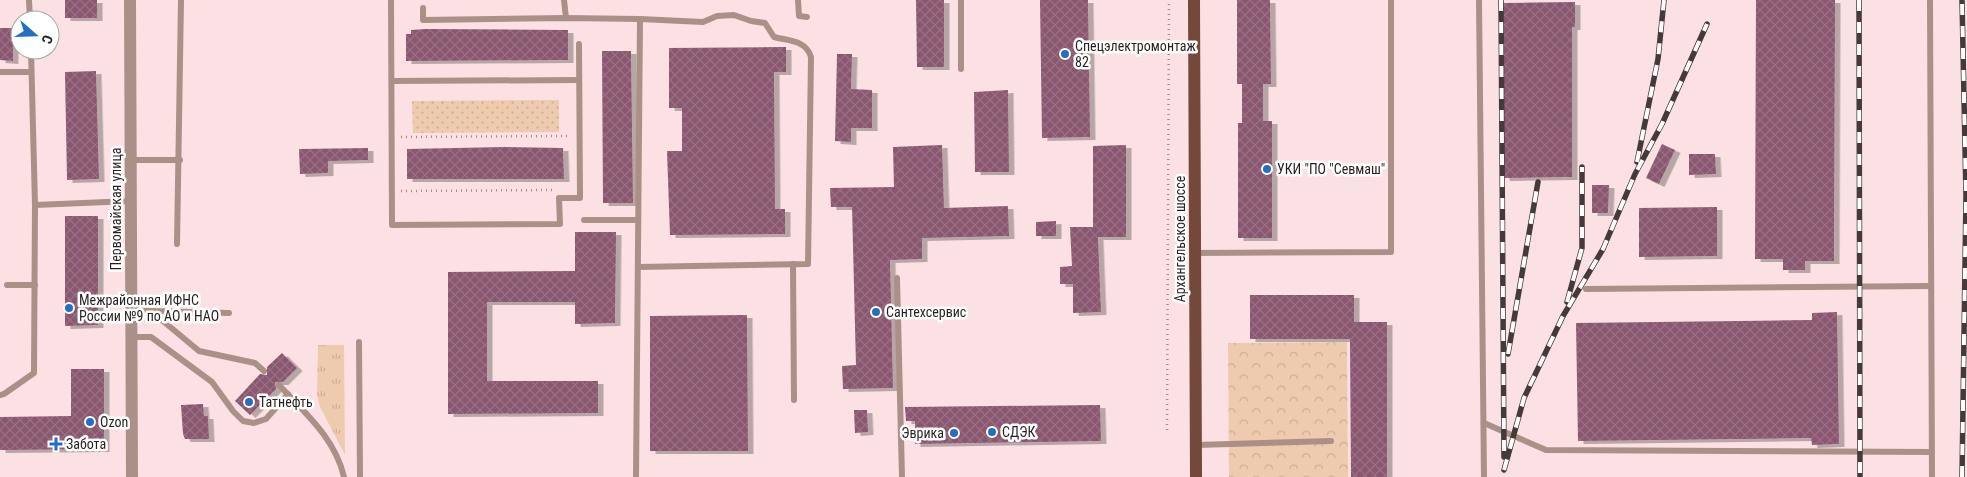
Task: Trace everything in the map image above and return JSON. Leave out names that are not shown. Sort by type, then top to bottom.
[{"type":"main road","name":"Архангельское шоссе","points":[[1194,0],[1196,477]]},
{"type":"street","name":"Первомайская улица","points":[[130,0],[132,477]]},
{"type":"lane","points":[[177,244],[180,160],[181,0]]},
{"type":"lane","points":[[392,0],[392,225],[560,224],[560,198],[580,198],[579,44]]},
{"type":"lane","points":[[564,0],[566,18]]},
{"type":"lane","points":[[798,0],[798,16],[807,17]]},
{"type":"lane","points":[[961,0],[961,69]]},
{"type":"lane","points":[[1195,253],[1391,252],[1391,0]]},
{"type":"lane","points":[[1478,0],[1484,477]]},
{"type":"lane","points":[[1930,0],[1932,477]]},
{"type":"lane","points":[[423,8],[424,20],[566,18],[703,22],[717,16],[734,14],[752,22],[765,23],[774,37],[803,43],[808,48],[811,57],[808,264],[638,267]]},
{"type":"lane","points":[[636,477],[640,19]]},
{"type":"lane","points":[[0,395],[34,373],[35,206],[31,60]]},
{"type":"lane","points":[[0,72],[32,72]]},
{"type":"lane","points":[[392,81],[579,80]]},
{"type":"lane","points":[[130,160],[180,160]]},
{"type":"lane","points":[[35,206],[131,201]]},
{"type":"lane","points":[[584,220],[638,220]]},
{"type":"lane","points":[[793,264],[794,400]]},
{"type":"lane","points":[[897,278],[902,477]]},
{"type":"lane","points":[[7,285],[35,285]]},
{"type":"lane","points":[[1586,289],[1930,286]]},
{"type":"lane","points":[[131,310],[229,312]]},
{"type":"lane","points":[[151,311],[199,350],[256,363],[264,371]]},
{"type":"lane","points":[[132,337],[151,337],[212,382],[233,411],[243,421],[254,424],[266,419],[288,394]]},
{"type":"lane","points":[[359,342],[360,477]]},
{"type":"lane","points":[[279,386],[316,422],[341,465],[344,477]]},
{"type":"lane","points":[[1484,422],[1546,450],[1932,452]]},
{"type":"lane","points":[[1196,444],[1331,441]]},
{"type":"path","points":[[1168,430],[1169,0]]},
{"type":"path","points":[[392,137],[580,136]]},
{"type":"path","points":[[392,191],[560,190],[560,198]]},
{"type":"green space","points":[[559,100],[559,132],[413,133],[412,101]]},
{"type":"green space","points":[[1347,342],[1348,477],[1229,477],[1228,343]]},
{"type":"green space","points":[[318,345],[344,345],[345,455],[320,407],[317,395]]},
{"type":"building","points":[[65,0],[97,0],[97,18],[65,18]]},
{"type":"building","points":[[916,0],[944,0],[944,67],[917,67]]},
{"type":"building","points":[[1040,0],[1088,0],[1090,137],[1042,138]]},
{"type":"building","points":[[1237,0],[1270,0],[1271,84],[1263,84],[1263,121],[1272,121],[1272,238],[1238,238],[1238,123],[1242,123],[1242,84],[1237,84]]},
{"type":"building","points":[[1756,0],[1835,0],[1834,261],[1805,261],[1805,270],[1783,270],[1783,259],[1755,259]]},
{"type":"building","points":[[1575,2],[1575,27],[1572,27],[1572,177],[1504,178],[1503,3]]},
{"type":"building","points":[[0,28],[10,28],[10,60],[13,61],[0,60]]},
{"type":"building","points":[[411,30],[568,30],[568,60],[406,61],[406,34],[411,34]]},
{"type":"building","points":[[786,47],[786,72],[774,72],[775,209],[785,209],[785,234],[670,235],[667,151],[682,151],[682,108],[669,108],[669,48]]},
{"type":"building","points":[[602,51],[631,51],[633,203],[603,203]]},
{"type":"building","points":[[837,54],[852,54],[851,89],[872,90],[872,128],[851,128],[851,142],[835,141]]},
{"type":"building","points":[[96,71],[99,179],[67,180],[65,72]]},
{"type":"building","points":[[1008,90],[1009,172],[975,172],[974,92]]},
{"type":"building","points":[[1662,144],[1675,150],[1659,184],[1646,178]]},
{"type":"building","points":[[942,145],[944,208],[1008,206],[1009,236],[922,238],[922,259],[890,260],[893,388],[843,389],[842,366],[856,365],[852,207],[831,207],[830,188],[894,187],[893,147]]},
{"type":"building","points":[[1126,145],[1126,237],[1098,237],[1101,312],[1073,313],[1073,284],[1060,284],[1060,267],[1072,266],[1070,227],[1093,227],[1093,146]]},
{"type":"building","points":[[368,148],[368,160],[328,161],[328,173],[300,174],[299,149]]},
{"type":"building","points":[[563,148],[564,179],[407,179],[407,149]]},
{"type":"building","points":[[1689,154],[1715,154],[1716,174],[1689,175]]},
{"type":"building","points":[[1592,185],[1609,185],[1608,213],[1592,213]]},
{"type":"building","points":[[1717,207],[1717,256],[1639,257],[1639,208]]},
{"type":"building","points":[[65,216],[98,216],[98,325],[65,326]]},
{"type":"building","points":[[1056,221],[1056,236],[1036,236],[1036,222]]},
{"type":"building","points":[[575,232],[616,232],[615,323],[575,324],[575,302],[487,302],[487,381],[598,381],[598,413],[448,414],[448,272],[575,271]]},
{"type":"building","points":[[1250,295],[1354,295],[1354,322],[1387,322],[1387,477],[1351,477],[1350,339],[1250,339]]},
{"type":"building","points":[[1837,312],[1839,444],[1812,445],[1811,438],[1578,441],[1576,323],[1812,320],[1812,313]]},
{"type":"building","points":[[747,315],[748,451],[650,451],[650,316]]},
{"type":"building","points":[[282,353],[297,368],[283,382],[275,382],[276,389],[250,415],[235,401],[260,374],[267,375],[267,367]]},
{"type":"building","points":[[71,369],[104,369],[104,449],[0,450],[0,417],[71,416]]},
{"type":"building","points":[[203,404],[204,416],[208,416],[209,439],[185,439],[181,405]]},
{"type":"building","points":[[1100,405],[1101,441],[915,444],[915,421],[906,421],[905,407]]},
{"type":"building","points":[[854,410],[867,410],[868,432],[855,433]]},
{"type":"railway","points":[[1501,0],[1504,457]]},
{"type":"railway","points":[[1637,162],[1658,59],[1664,0]]},
{"type":"railway","points":[[1859,0],[1860,477]]},
{"type":"railway","points":[[1962,0],[1966,196],[1962,477]]},
{"type":"railway","points":[[1504,470],[1524,398],[1563,316],[1603,249],[1635,174],[1662,124],[1707,24]]},
{"type":"railway","points":[[1567,302],[1582,248],[1582,167]]},
{"type":"railway","points":[[1508,354],[1538,182]]},
{"type":"place","name":"Спецэлектромонтаж 82","points":[[1065,54]]},
{"type":"place","name":"УКИ \"ПО \"Севмаш\"","points":[[1267,169]]},
{"type":"place","name":"Межрайонная ИФНС России №9 по АО и НАО","points":[[69,308]]},
{"type":"place","name":"Сантехсервис","points":[[876,312]]},
{"type":"place","name":"Татнефть","points":[[249,402]]},
{"type":"place","name":"Ozon","points":[[90,422]]},
{"type":"place","name":"СДЭК","points":[[992,432]]},
{"type":"place","name":"Эврика","points":[[954,433]]},
{"type":"place","name":"Забота","points":[[56,444]]}]
